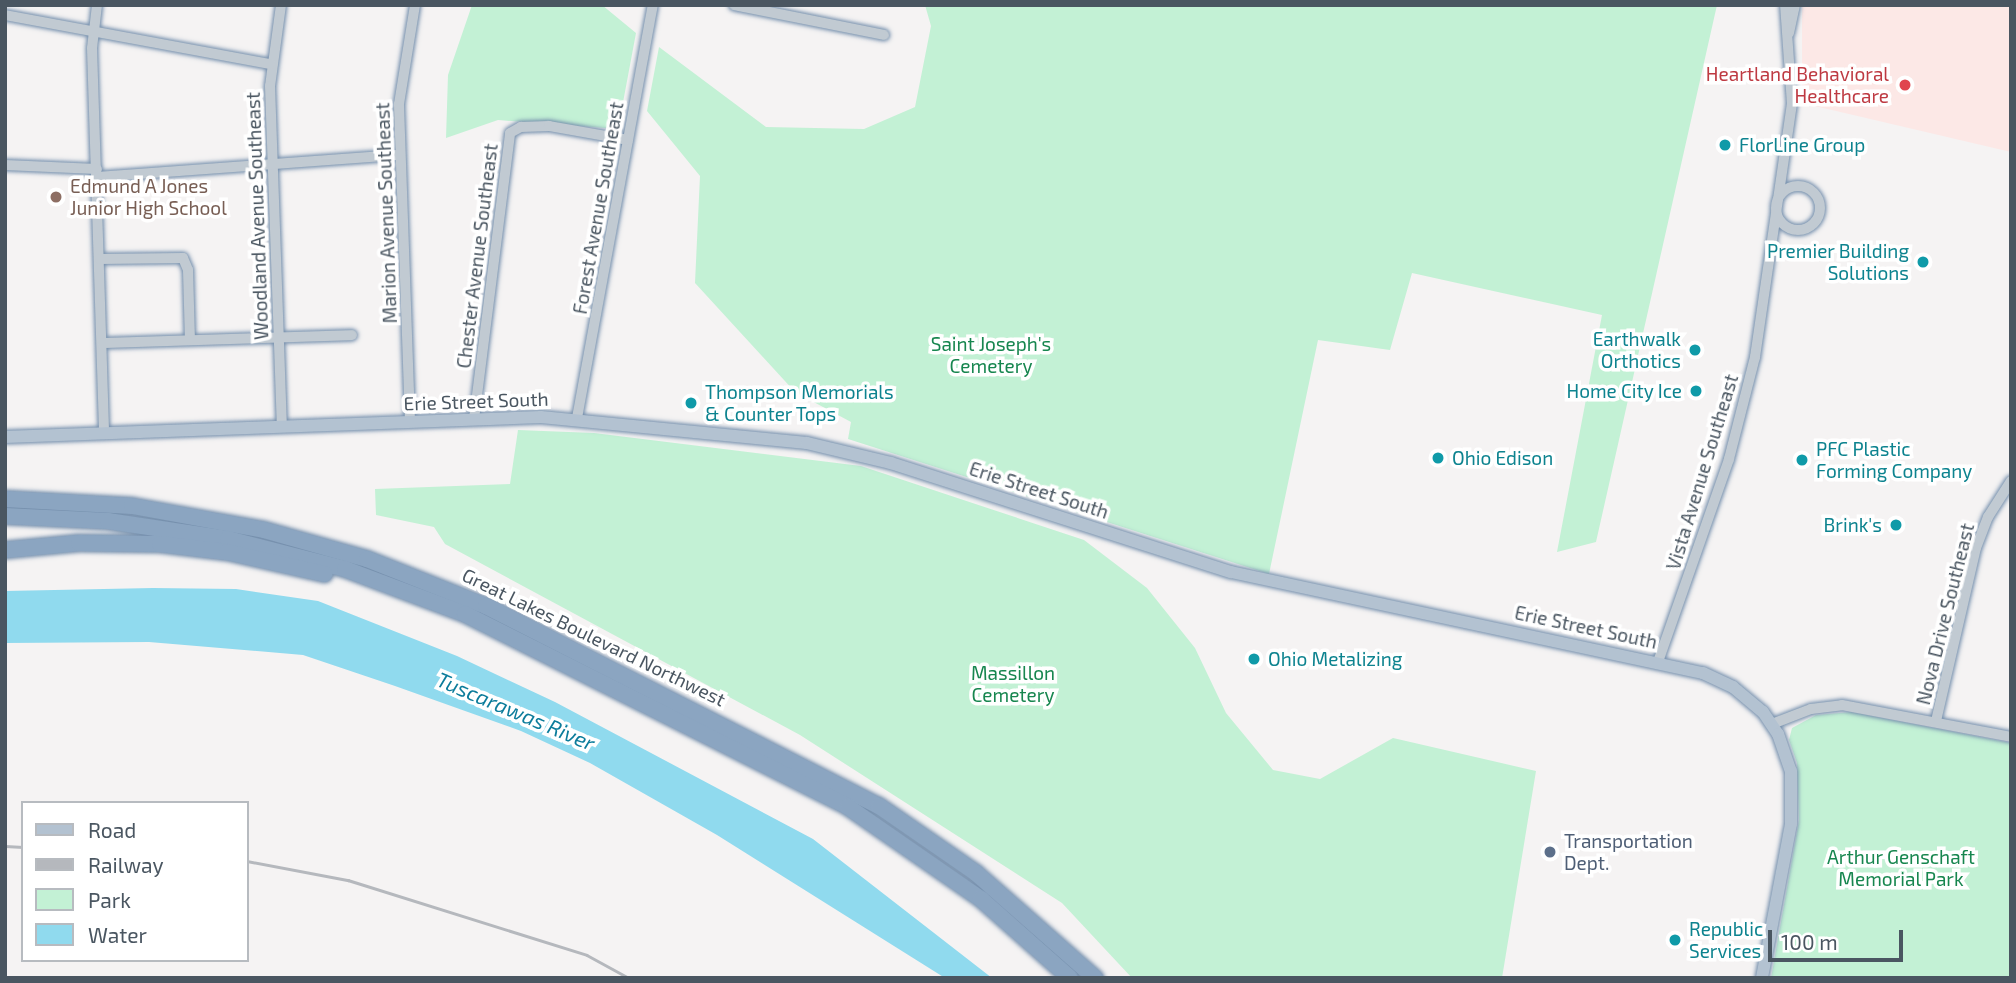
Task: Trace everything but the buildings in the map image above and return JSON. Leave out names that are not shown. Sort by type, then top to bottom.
[{"type":"highway","name":"Great Lakes Boulevard Northwest","points":[[5,499],[132,506],[218,520],[332,548],[453,592],[667,695],[879,806],[976,873],[1095,978]]},
{"type":"highway","name":"Great Lakes Boulevard Northwest","points":[[5,516],[108,521],[228,538],[345,569],[465,614],[848,807],[981,899],[1070,978]]},
{"type":"highway","points":[[5,550],[106,542],[194,547],[292,565],[465,614]]},
{"type":"main road","name":"Erie Street South","points":[[5,437],[410,421],[577,418],[827,446],[1231,572],[1658,662],[1725,682],[1754,703],[1772,724],[1788,758],[1793,797],[1762,978]]},
{"type":"street","points":[[97,5],[92,31],[104,433]]},
{"type":"street","name":"Woodland Avenue Southeast","points":[[281,5],[271,64],[282,426]]},
{"type":"street","name":"Marion Avenue Southeast","points":[[410,421],[400,155],[400,80],[415,5]]},
{"type":"street","name":"Forest Avenue Southeast","points":[[577,418],[653,5]]},
{"type":"street","points":[[734,5],[884,35]]},
{"type":"street","name":"Vista Avenue Southeast","points":[[1658,662],[1740,421],[1760,330],[1791,104],[1785,5]]},
{"type":"street","name":"Vista Avenue Southeast","points":[[1787,46],[1795,5]]},
{"type":"street","points":[[5,15],[271,64]]},
{"type":"street","name":"Chester Avenue Southeast","points":[[474,419],[510,133],[521,127],[549,126],[628,140]]},
{"type":"street","points":[[5,165],[97,173],[272,166],[400,155]]},
{"type":"street","points":[[1796,185],[1816,194],[1821,209],[1810,227],[1796,230],[1783,225],[1776,205],[1782,192],[1796,185]]},
{"type":"street","points":[[100,259],[183,258],[188,270],[191,340]]},
{"type":"street","points":[[102,343],[352,335]]},
{"type":"street","name":"Nova Drive Southeast","points":[[1936,721],[1976,548],[1988,517],[2011,481]]},
{"type":"street","points":[[1772,724],[1811,709],[1842,705],[2011,737]]},
{"type":"shaded area","name":"Heartland Behavioral Healthcare","points":[[1802,5],[2011,5],[2011,152],[1802,103]]},
{"type":"green space","points":[[472,5],[602,5],[636,33],[618,129],[498,120],[446,138],[448,75]]},
{"type":"green space","name":"Saint Joseph's Cemetery","points":[[925,5],[1717,5],[1596,542],[1557,552],[1602,315],[1412,273],[1390,350],[1318,340],[1269,574],[848,439],[851,422],[795,392],[695,283],[700,176],[647,111],[659,47],[766,127],[864,129],[915,107],[931,26]]},
{"type":"green space","name":"Massillon Cemetery","points":[[518,430],[594,433],[861,466],[1084,540],[1147,588],[1195,648],[1226,713],[1273,770],[1320,779],[1393,738],[1536,771],[1502,978],[1132,978],[1062,903],[800,735],[445,544],[434,527],[376,515],[375,489],[510,484]]},
{"type":"green space","name":"Arthur Genschaft Memorial Park","points":[[1851,712],[2011,743],[2011,978],[1771,978],[1799,820],[1797,763],[1789,740],[1792,728],[1816,715]]},
{"type":"water","name":"Tuscarawas River","points":[[236,589],[318,601],[457,656],[555,702],[813,839],[992,978],[945,978],[717,835],[590,763],[521,731],[395,686],[303,655],[149,642],[5,643],[5,591]]},
{"type":"railway","points":[[5,846],[21,847]]},
{"type":"railway","points":[[248,861],[348,880],[587,955],[629,978]]},
{"type":"place","name":"Heartland Behavioral Healthcare","points":[[1905,85]]},
{"type":"place","name":"FlorLine Group","points":[[1725,145]]},
{"type":"place","name":"Edmund A Jones Junior High School","points":[[56,197]]},
{"type":"place","name":"Premier Building Solutions","points":[[1923,262]]},
{"type":"place","name":"Earthwalk Orthotics","points":[[1695,350]]},
{"type":"place","name":"Home City Ice","points":[[1696,391]]},
{"type":"place","name":"Thompson Memorials & Counter Tops","points":[[691,403]]},
{"type":"place","name":"Ohio Edison","points":[[1438,458]]},
{"type":"place","name":"PFC Plastic Forming Company","points":[[1802,460]]},
{"type":"place","name":"Brink's","points":[[1896,525]]},
{"type":"place","name":"Ohio Metalizing","points":[[1254,659]]},
{"type":"place","name":"Transportation Dept.","points":[[1550,852]]},
{"type":"place","name":"Republic Services","points":[[1675,940]]}]
